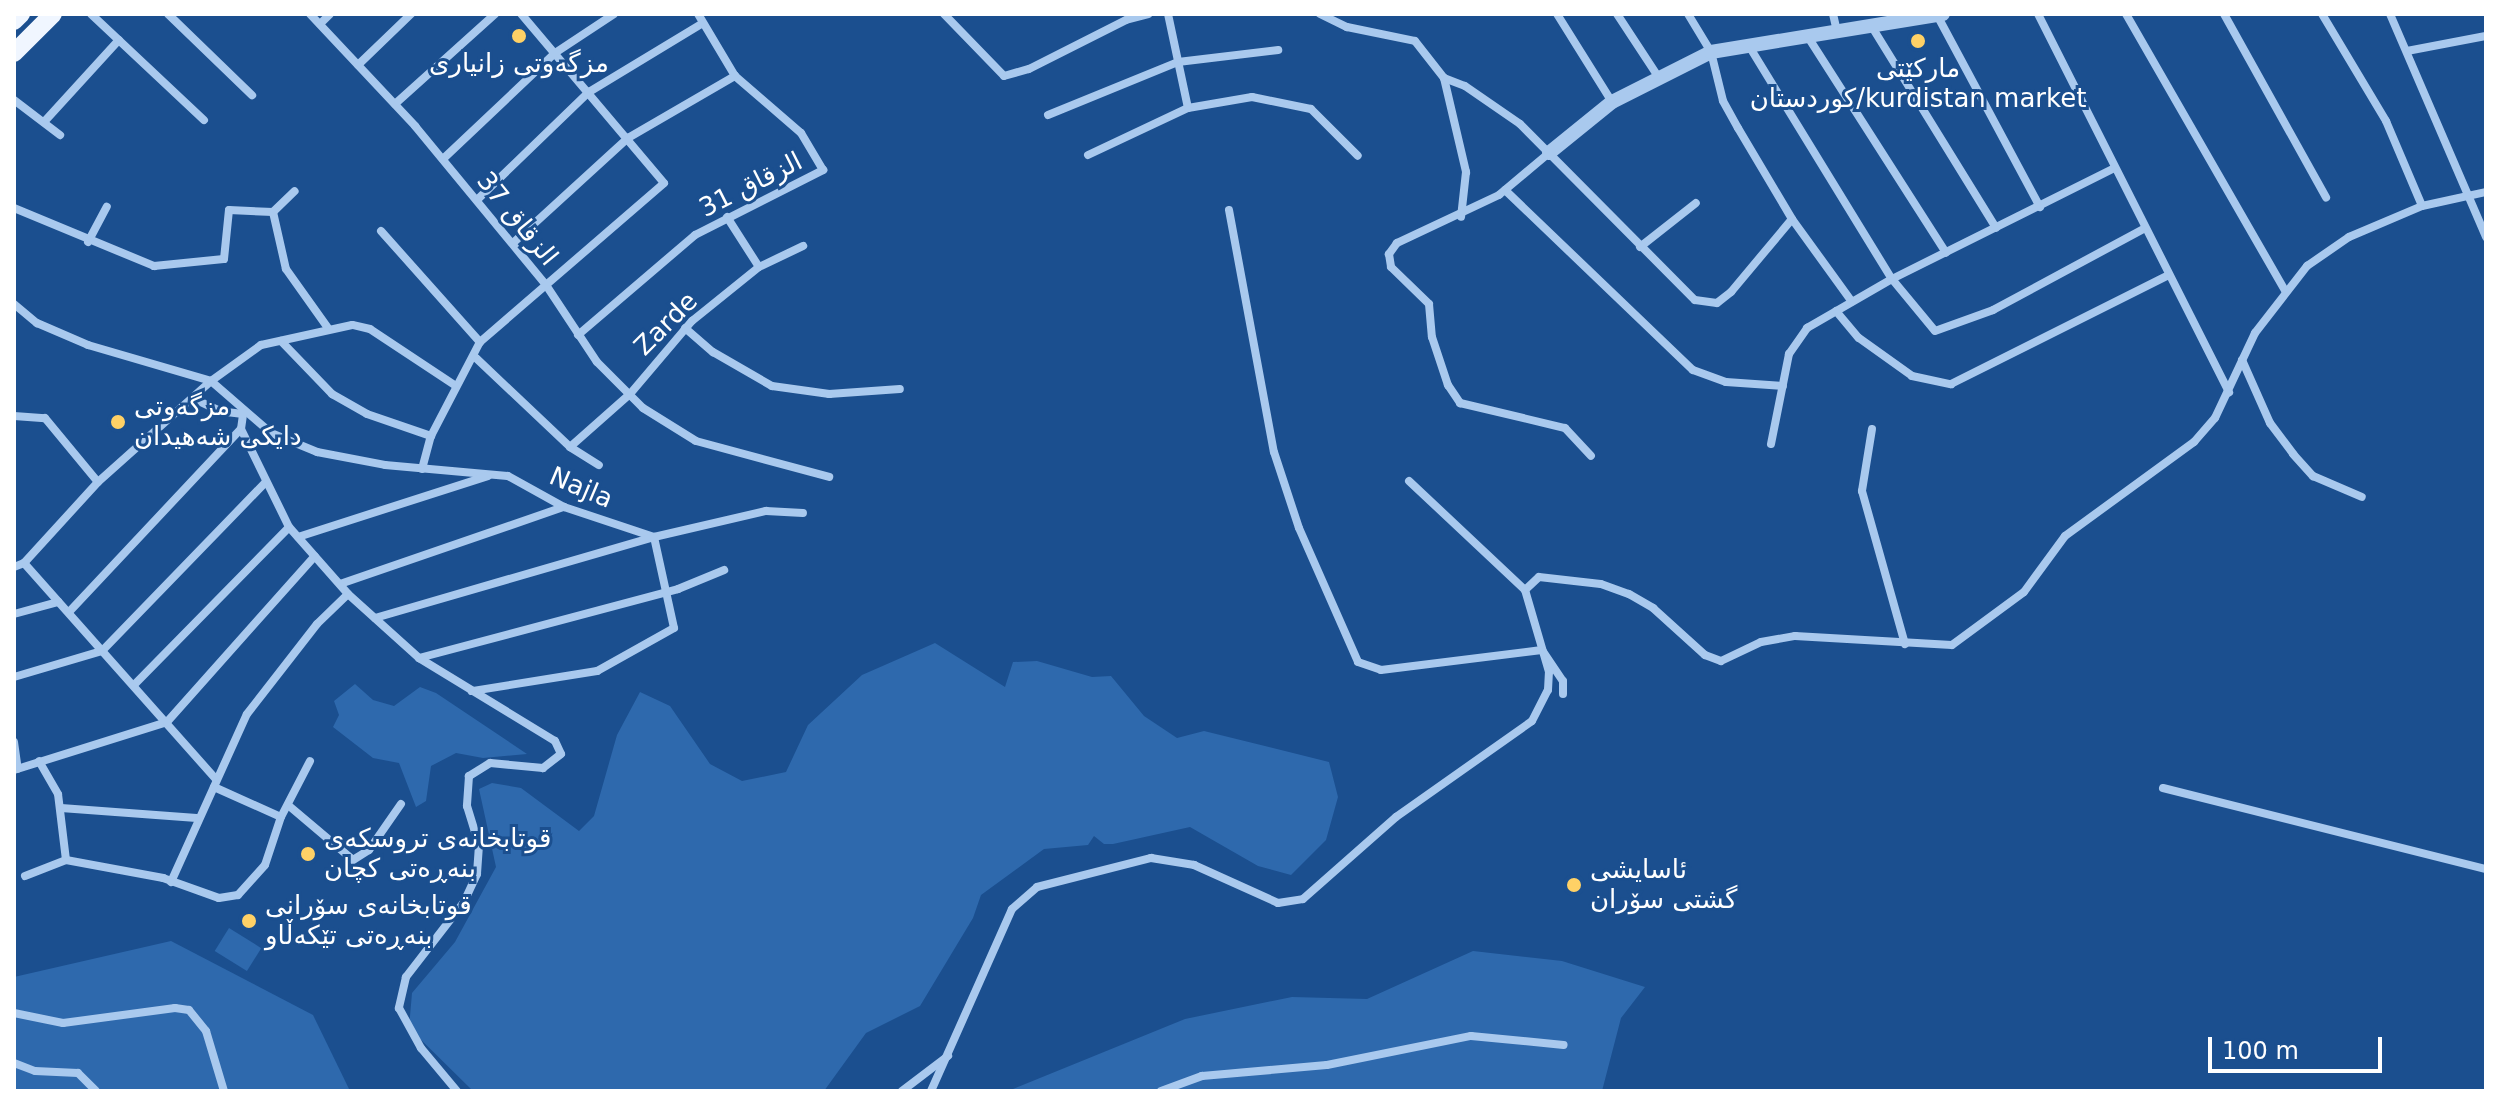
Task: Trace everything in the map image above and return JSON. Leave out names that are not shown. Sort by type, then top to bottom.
[{"type":"main road","points":[[14,21],[21,14]]},
{"type":"main road","points":[[14,53],[53,14]]},
{"type":"street","points":[[91,14],[204,120]]},
{"type":"street","points":[[168,14],[252,95]]},
{"type":"street","name":"الزقاق 37","points":[[310,14],[443,159],[546,285],[597,362],[630,394],[696,441],[829,477]]},
{"type":"street","points":[[320,24],[330,14]]},
{"type":"street","points":[[358,65],[411,14]]},
{"type":"street","points":[[395,104],[495,14]]},
{"type":"street","points":[[422,469],[431,436],[456,386],[476,358],[480,342],[664,183],[521,14]]},
{"type":"street","points":[[443,159],[555,53],[614,14]]},
{"type":"street","name":"الزقاق 31","points":[[578,335],[637,281],[727,217],[808,182],[823,170],[801,133],[735,76],[698,14]]},
{"type":"street","points":[[944,14],[1004,76],[1029,69],[1115,25],[1148,14]]},
{"type":"street","points":[[1168,14],[1188,108]]},
{"type":"street","points":[[1320,14],[1347,27],[1415,41],[1444,78],[1502,111],[1549,153],[1695,300],[1717,303],[1752,273],[1792,219]]},
{"type":"street","points":[[1557,14],[1612,102]]},
{"type":"street","points":[[1617,14],[1659,78]]},
{"type":"street","points":[[1688,14],[1711,52],[1723,101],[1792,219],[1852,302]]},
{"type":"street","points":[[1833,14],[1837,32]]},
{"type":"street","points":[[1591,456],[1565,428],[1460,403],[1448,385],[1432,337],[1429,304],[1391,267],[1389,254],[1405,237],[1461,217],[1505,190],[1612,102],[1711,52],[1940,14],[2040,207]]},
{"type":"street","points":[[2038,14],[2167,276],[2229,392]]},
{"type":"street","points":[[2126,14],[2285,291]]},
{"type":"street","points":[[2224,14],[2326,197]]},
{"type":"street","points":[[2322,14],[2386,121],[2415,178],[2422,206]]},
{"type":"street","points":[[2390,14],[2472,196],[2486,237]]},
{"type":"street","points":[[477,200],[589,92],[703,23]]},
{"type":"street","points":[[1872,27],[1996,228]]},
{"type":"street","points":[[2407,51],[2486,36]]},
{"type":"street","points":[[1808,37],[1946,253]]},
{"type":"street","points":[[44,122],[119,40]]},
{"type":"street","points":[[1749,45],[1892,279],[1927,326],[1946,330],[2145,228]]},
{"type":"street","points":[[1048,115],[1178,62],[1278,50]]},
{"type":"street","points":[[513,243],[628,138],[735,76]]},
{"type":"street","points":[[1444,78],[1466,172],[1461,217]]},
{"type":"street","points":[[1088,155],[1188,108],[1252,97],[1311,109],[1358,156]]},
{"type":"street","points":[[14,100],[60,135]]},
{"type":"street","points":[[1771,444],[1797,339],[1836,311],[1892,279],[2113,169]]},
{"type":"street","points":[[1505,190],[1693,370],[1726,382],[1783,386]]},
{"type":"street","points":[[14,208],[88,242],[154,266],[228,262],[229,210],[273,212],[295,191]]},
{"type":"street","points":[[1525,590],[1539,577],[1615,589],[1653,608],[1705,655],[1721,661],[1761,642],[1795,636],[1952,645],[1993,619],[2024,592],[2065,536],[2194,442],[2229,392],[2242,360],[2285,291],[2307,266],[2349,237],[2422,206],[2486,192]]},
{"type":"street","points":[[1640,247],[1696,203]]},
{"type":"street","points":[[88,242],[107,207]]},
{"type":"street","points":[[1229,210],[1274,452],[1299,528],[1358,662],[1381,670],[1542,650]]},
{"type":"street","points":[[273,212],[286,269],[328,328]]},
{"type":"street","points":[[727,217],[759,267]]},
{"type":"street","points":[[381,231],[480,342]]},
{"type":"street","name":"Zarde","points":[[570,447],[630,394],[685,328],[759,267],[803,246]]},
{"type":"street","points":[[1836,311],[1859,338],[1912,376],[1951,384],[2167,276]]},
{"type":"street","points":[[14,304],[37,323],[88,345],[211,381]]},
{"type":"street","points":[[14,567],[24,563],[98,482],[211,381],[261,345],[328,328],[370,329],[456,386]]},
{"type":"street","points":[[685,328],[713,352],[772,386],[829,394],[900,389]]},
{"type":"street","points":[[281,341],[332,394],[367,414],[431,436]]},
{"type":"street","points":[[476,358],[570,447],[599,465]]},
{"type":"street","points":[[2242,360],[2270,423],[2293,454],[2313,476],[2362,497]]},
{"type":"street","name":"Najla","points":[[211,381],[243,414],[271,433],[317,452],[422,469],[508,476],[564,507],[654,537]]},
{"type":"street","points":[[192,398],[220,411],[243,414],[241,429],[289,527],[348,594],[419,658],[555,741],[561,754],[543,768],[490,763],[469,776],[467,806],[479,845],[477,874],[464,902],[406,977],[399,1008],[421,1048],[457,1091]]},
{"type":"street","points":[[14,416],[45,418],[98,482]]},
{"type":"street","points":[[69,612],[241,429]]},
{"type":"street","points":[[1872,429],[1862,491],[1905,644]]},
{"type":"street","points":[[298,537],[490,475]]},
{"type":"street","points":[[931,1091],[952,1052],[1012,909],[1037,887],[1151,858],[1194,865],[1278,903],[1303,899],[1396,817],[1532,721],[1548,690],[1542,650],[1525,590],[1409,481]]},
{"type":"street","points":[[14,677],[102,651],[266,482]]},
{"type":"street","points":[[340,584],[564,507]]},
{"type":"street","points":[[375,618],[654,537],[766,511],[803,513]]},
{"type":"street","points":[[134,685],[289,527]]},
{"type":"street","points":[[472,691],[617,663],[674,628],[654,537]]},
{"type":"street","points":[[14,742],[16,769],[167,722],[315,556]]},
{"type":"street","points":[[24,563],[167,722],[214,782],[281,817]]},
{"type":"street","points":[[419,658],[666,590],[724,570]]},
{"type":"street","points":[[171,882],[197,818],[247,714],[317,624],[348,594]]},
{"type":"street","points":[[14,614],[58,602]]},
{"type":"street","points":[[1542,650],[1563,681],[1563,694]]},
{"type":"street","points":[[39,761],[61,808],[66,860]]},
{"type":"street","points":[[25,876],[66,860],[171,882],[219,898],[238,895],[265,865],[281,817],[310,761]]},
{"type":"street","points":[[2163,788],[2486,869]]},
{"type":"street","points":[[288,805],[353,860],[369,850],[401,804]]},
{"type":"street","points":[[61,808],[197,818]]},
{"type":"street","points":[[14,1013],[63,1023],[175,1008],[189,1010],[206,1031],[224,1091]]},
{"type":"street","points":[[1161,1091],[1202,1076],[1327,1065],[1471,1036],[1564,1045]]},
{"type":"street","points":[[902,1091],[952,1052]]},
{"type":"street","points":[[14,1063],[35,1071],[78,1073],[96,1091]]},
{"type":"shaded area","points":[[935,643],[1005,687],[1013,662],[1037,661],[1092,677],[1111,676],[1144,716],[1177,738],[1204,731],[1329,762],[1338,797],[1326,840],[1291,875],[1258,866],[1190,827],[1113,844],[1104,844],[1094,836],[1088,845],[1044,849],[981,895],[973,918],[920,1006],[866,1033],[824,1091],[473,1091],[409,1028],[412,993],[455,942],[496,867],[479,789],[492,783],[521,788],[579,831],[594,816],[617,735],[640,692],[670,706],[710,764],[742,781],[786,772],[808,725],[862,675]]},
{"type":"shaded area","points":[[355,684],[373,700],[394,706],[420,687],[436,693],[527,754],[483,758],[456,753],[431,766],[426,801],[416,807],[399,763],[373,758],[333,727],[339,715],[334,701]]},
{"type":"shaded area","points":[[229,928],[261,948],[247,971],[215,951]]},
{"type":"shaded area","points":[[171,941],[313,1015],[350,1091],[14,1091],[14,977]]},
{"type":"shaded area","points":[[1473,951],[1562,961],[1645,987],[1621,1018],[1602,1091],[1008,1091],[1185,1019],[1292,997],[1367,999]]},
{"type":"place","name":"مزگەوتی زانیاری","points":[[519,36]]},
{"type":"place","name":"مارکێتی کوردستان/kurdistan market","points":[[1918,41]]},
{"type":"place","name":"مزگەوتی دایکی شەهیدان","points":[[118,422]]},
{"type":"place","name":"قوتابخانەی تروسکەی بنەڕەتی کچان","points":[[308,854]]},
{"type":"place","name":"ئاسایشی گشتی سۆران","points":[[1574,885]]},
{"type":"place","name":"قوتابخانەی سۆرانی بنەڕەتی تێکەڵاو","points":[[249,921]]}]
